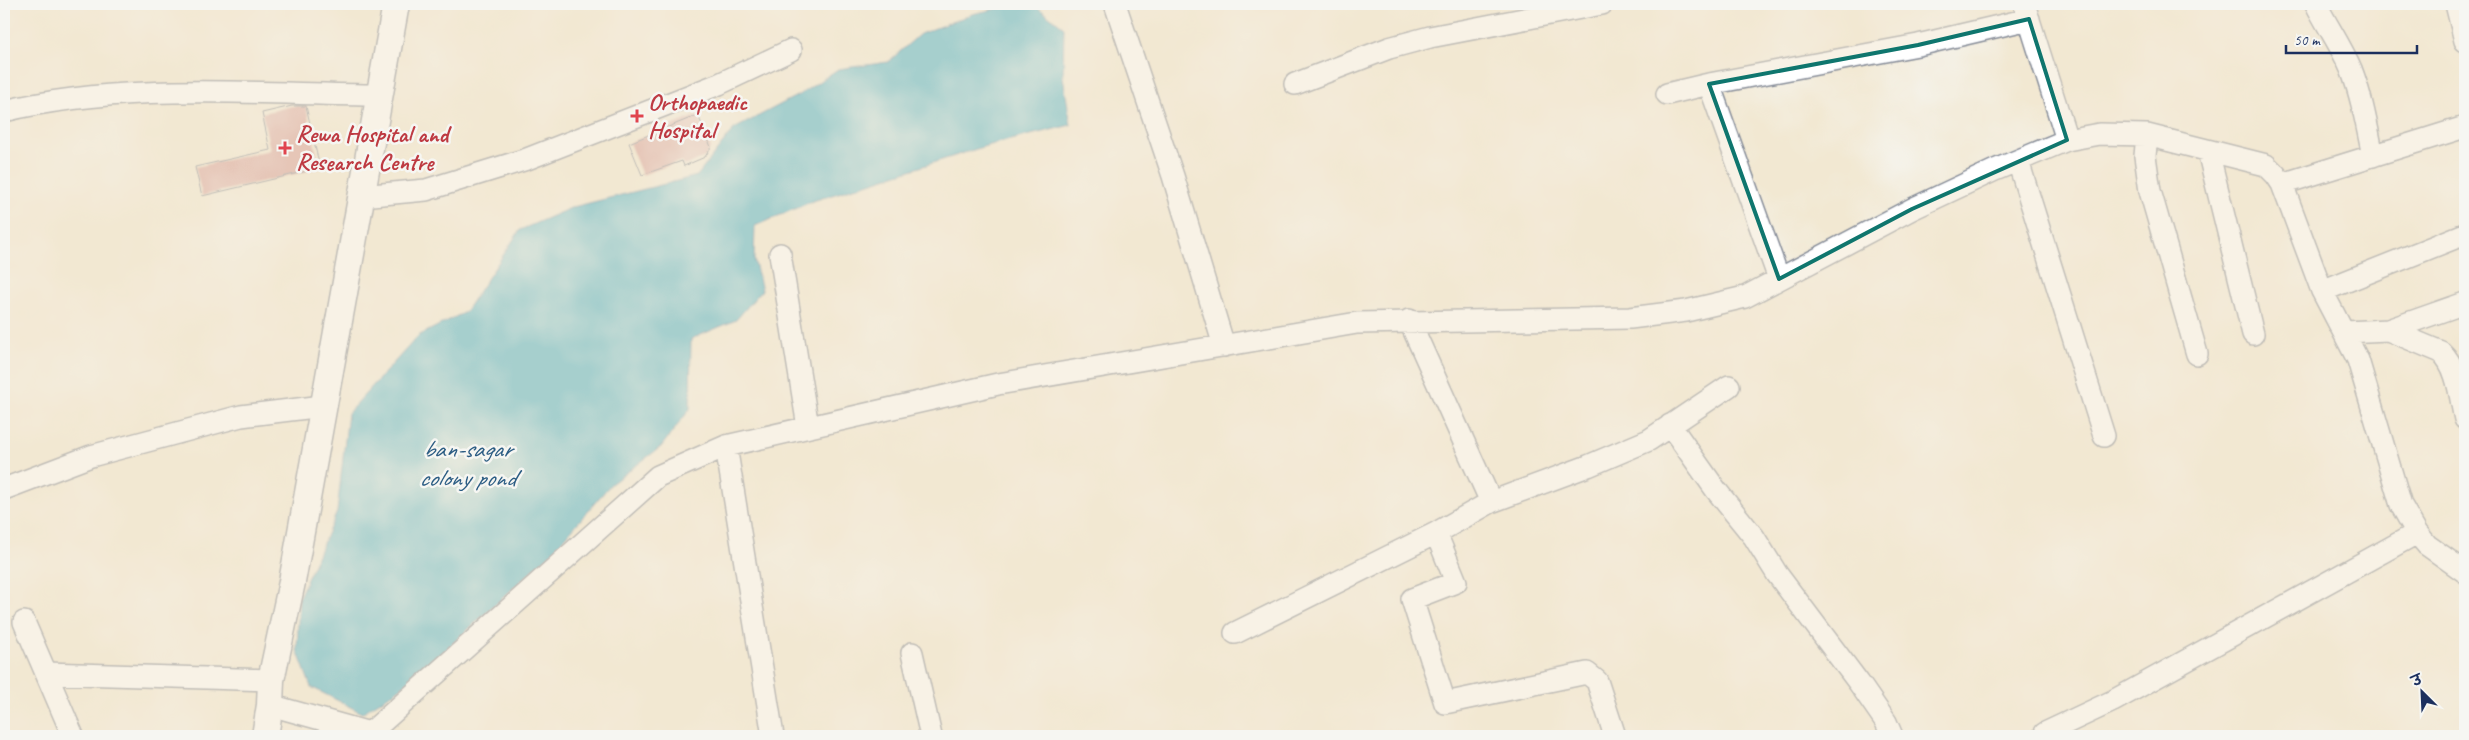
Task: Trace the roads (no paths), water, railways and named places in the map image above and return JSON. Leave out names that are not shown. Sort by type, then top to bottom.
[{"type":"main road","points":[[265,736],[270,705],[271,680],[292,582],[396,4]]},
{"type":"street","points":[[1115,4],[1174,176],[1224,346]]},
{"type":"street","points":[[1295,84],[1389,48],[1430,37],[1602,4]]},
{"type":"street","points":[[2316,4],[2339,42],[2352,71],[2363,109],[2373,156]]},
{"type":"street","points":[[2456,4],[2465,41]]},
{"type":"street","points":[[1667,94],[1710,84],[1918,45],[2026,11],[2067,140]]},
{"type":"street","points":[[361,196],[426,190],[527,159],[719,84],[791,50]]},
{"type":"street","points":[[1710,84],[1780,279]]},
{"type":"street","points":[[4,111],[35,103],[143,92],[379,96]]},
{"type":"street","points":[[2282,184],[2465,127]]},
{"type":"street","points":[[270,705],[372,735],[658,476],[726,446],[998,384],[1357,323],[1409,320],[1630,318],[1686,311],[1744,298],[1912,209],[2067,140],[2098,134],[2147,135],[2266,165],[2276,175],[2282,184],[2322,291],[2358,360],[2401,505],[2417,534],[2445,559],[2465,572]]},
{"type":"street","points":[[2147,135],[2145,156],[2150,191],[2197,354]]},
{"type":"street","points":[[2208,151],[2253,334]]},
{"type":"street","points":[[2018,161],[2104,436]]},
{"type":"street","points":[[2322,291],[2465,234]]},
{"type":"street","points":[[780,254],[808,427]]},
{"type":"street","points":[[2344,332],[2388,330],[2465,303]]},
{"type":"street","points":[[1409,320],[1491,502]]},
{"type":"street","points":[[2388,330],[2441,352],[2446,356],[2455,377],[2465,419]]},
{"type":"street","points":[[1235,633],[1436,533],[1491,502],[1588,466],[1648,440],[1729,386]]},
{"type":"street","points":[[4,489],[91,456],[241,416],[323,406]]},
{"type":"street","points":[[1670,424],[1716,490],[1754,537],[1777,574],[1859,683],[1886,722],[1892,736]]},
{"type":"street","points":[[726,446],[773,736]]},
{"type":"street","points":[[1436,533],[1456,582],[1412,599],[1446,703],[1586,673],[1597,681],[1615,736]]},
{"type":"street","points":[[2042,735],[2113,701],[2417,534]]},
{"type":"street","points":[[24,622],[73,736]]},
{"type":"street","points":[[912,653],[931,736]]},
{"type":"street","points":[[46,673],[271,680]]},
{"type":"water","name":"ban-sagar colony pond","points":[[1018,4],[1033,4],[1064,27],[1063,77],[1071,125],[986,146],[813,201],[755,226],[754,259],[762,290],[736,320],[691,339],[690,409],[661,447],[611,484],[553,552],[413,680],[362,713],[311,687],[297,650],[299,597],[337,512],[348,413],[418,336],[465,312],[520,230],[573,207],[697,176],[734,129],[802,93],[838,69],[888,62],[920,34],[972,14]]},
{"type":"place","name":"Orthopaedic Hospital","points":[[637,116]]},
{"type":"place","name":"Rewa Hospital and Research Centre","points":[[285,148]]}]
